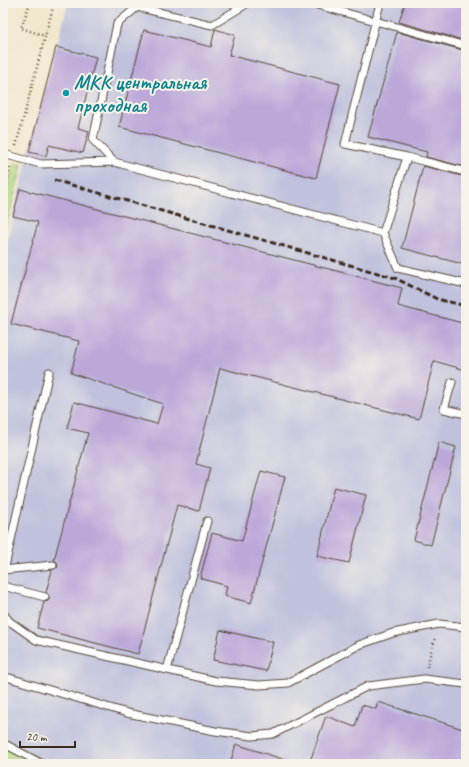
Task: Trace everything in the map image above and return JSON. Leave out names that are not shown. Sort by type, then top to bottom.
[{"type":"lane","points":[[114,162],[93,140],[117,24],[137,7],[212,25],[248,3]]},
{"type":"lane","points":[[310,3],[466,46]]},
{"type":"lane","points":[[380,3],[345,144],[407,157],[466,172]]},
{"type":"lane","points":[[3,154],[41,164],[114,162],[383,233]]},
{"type":"lane","points":[[407,157],[383,233],[398,268],[466,284]]},
{"type":"lane","points":[[49,372],[4,570],[53,565]]},
{"type":"lane","points":[[452,382],[444,409],[466,414]]},
{"type":"lane","points":[[167,670],[207,521]]},
{"type":"lane","points":[[3,586],[45,597]]},
{"type":"lane","points":[[3,613],[9,621],[36,640],[216,680],[259,685],[288,683],[359,645],[393,633],[439,624],[466,626]]},
{"type":"lane","points":[[3,676],[127,713],[215,732],[264,736],[284,729],[368,686],[424,679],[466,684]]},
{"type":"lane","points":[[3,743],[42,764]]},
{"type":"path","points":[[30,3],[21,28],[45,36]]},
{"type":"path","points":[[3,192],[54,3]]},
{"type":"path","points":[[424,679],[439,624]]},
{"type":"shaded area","points":[[68,3],[466,3],[466,764],[49,764],[3,738],[3,254]]},
{"type":"green space","points":[[14,163],[22,165],[3,238],[3,202]]},
{"type":"green space","points":[[3,738],[49,764],[3,764]]},
{"type":"building","points":[[405,3],[466,3],[466,41],[399,22]]},
{"type":"building","points":[[215,29],[235,35],[229,55],[340,84],[316,178],[119,127],[144,30],[211,47]]},
{"type":"building","points":[[397,32],[466,51],[466,167],[426,157],[427,152],[368,137]]},
{"type":"building","name":"МКК центральная проходная","points":[[56,47],[96,57],[78,128],[89,131],[83,153],[49,145],[46,156],[29,152]]},
{"type":"building","points":[[423,166],[466,177],[466,265],[402,248]]},
{"type":"building","points":[[20,189],[402,288],[398,306],[466,324],[466,370],[434,361],[419,419],[220,368],[196,464],[210,468],[199,511],[177,505],[138,654],[37,628],[44,602],[48,601],[50,598],[46,592],[52,570],[58,567],[57,562],[54,560],[88,433],[67,428],[74,402],[157,424],[163,404],[71,373],[79,341],[11,324],[38,222],[13,216]]},
{"type":"building","points":[[439,442],[456,447],[431,545],[414,540]]},
{"type":"building","points":[[261,471],[285,477],[251,603],[225,596],[227,586],[200,578],[212,533],[242,541]]},
{"type":"building","points":[[334,487],[366,495],[349,563],[317,556]]},
{"type":"building","points":[[220,630],[273,642],[266,671],[213,660]]},
{"type":"building","points":[[378,702],[466,730],[466,764],[309,764],[326,716],[355,727],[362,705],[376,709]]},
{"type":"building","points":[[236,744],[288,761],[287,764],[230,764]]},
{"type":"railway","points":[[54,180],[395,278],[437,299],[466,306]]},
{"type":"place","name":"МКК центральная проходная","points":[[66,93]]}]
